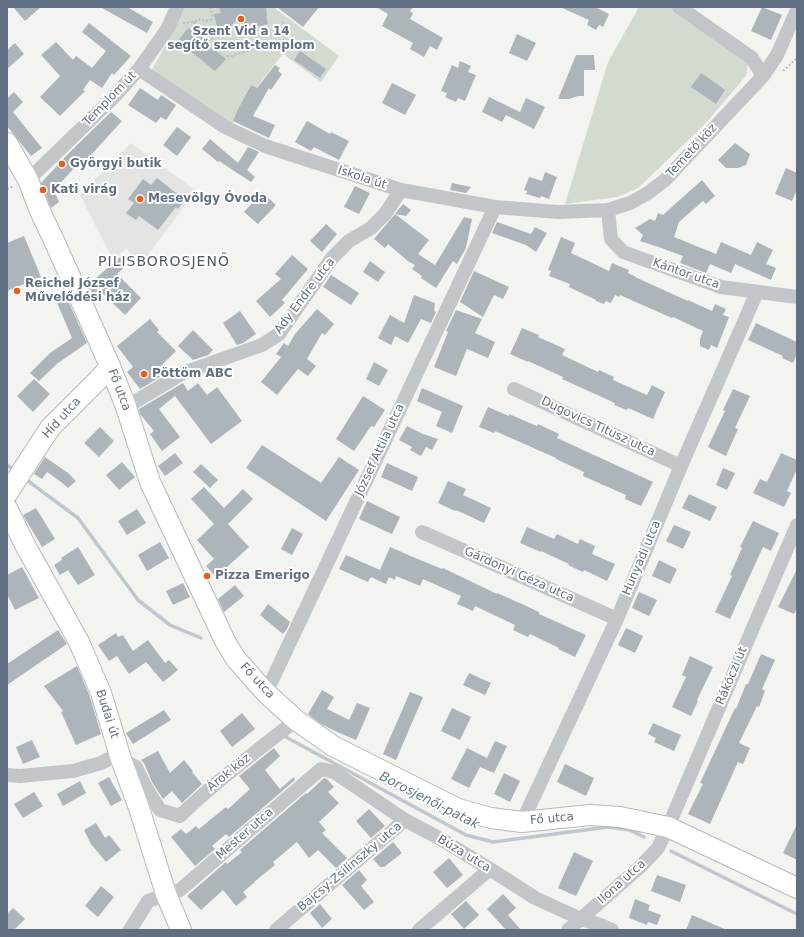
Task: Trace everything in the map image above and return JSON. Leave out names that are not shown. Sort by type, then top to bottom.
[{"type":"street","name":"Templom út","points":[[28,180],[112,99],[139,69],[168,28],[177,7]]},
{"type":"street","points":[[679,7],[752,58],[763,76]]},
{"type":"street","name":"Temető köz","points":[[608,210],[630,203],[648,193],[665,180],[763,76],[777,55],[797,10]]},
{"type":"street","name":"Iskola út","points":[[139,69],[225,127],[265,146],[400,190],[495,207],[558,212],[608,210]]},
{"type":"street","name":"Fő utca","points":[[7,143],[28,180],[40,211],[110,366],[126,407],[150,482],[226,643],[236,659],[266,693],[296,720],[332,746],[458,809],[491,818],[522,822],[590,815],[620,817],[668,827],[797,888]]},
{"type":"street","name":"Ady Endre utca","points":[[126,407],[183,373],[262,345],[279,334],[332,258],[349,241],[371,228],[385,214],[400,190]]},
{"type":"street","name":"József Attila utca","points":[[266,693],[495,207]]},
{"type":"street","name":"Kántor utca","points":[[608,210],[611,239],[623,252],[721,287],[797,297]]},
{"type":"street","name":"Hunyadi utca","points":[[522,822],[616,619],[757,292]]},
{"type":"street","name":"Híd utca","points":[[14,482],[50,428],[110,366]]},
{"type":"street","name":"Dugovics Titusz utca","points":[[514,389],[681,466]]},
{"type":"street","name":"Budai út","points":[[7,508],[25,545],[79,642],[101,693],[120,756],[139,808],[166,894],[181,930]]},
{"type":"street","name":"Rákóczi út","points":[[668,827],[797,525]]},
{"type":"street","name":"Gárdonyi Géza utca","points":[[422,532],[616,619]]},
{"type":"street","name":"Árok köz","points":[[120,756],[136,767],[145,786],[160,810],[180,816],[217,783],[296,720]]},
{"type":"street","points":[[7,775],[20,776],[73,771],[120,756]]},
{"type":"street","name":"Mester utca","points":[[130,930],[148,901],[180,890],[321,769]]},
{"type":"street","name":"Búza utca","points":[[321,769],[334,772],[405,820],[439,838],[535,898],[612,930]]},
{"type":"street","name":"Bajcsy-Zsilinszky utca","points":[[276,930],[405,820]]},
{"type":"street","name":"Ilona utca","points":[[568,930],[641,866],[658,848],[668,827]]},
{"type":"street","points":[[419,930],[490,869]]},
{"type":"path","points":[[184,23],[194,22],[200,19],[206,21],[213,19],[210,7]]},
{"type":"path","points":[[283,41],[286,34],[278,27],[285,21]]},
{"type":"path","points":[[194,22],[198,29],[215,41]]},
{"type":"path","points":[[283,41],[294,50]]},
{"type":"path","points":[[227,56],[233,56],[283,41]]},
{"type":"shaded area","points":[[184,7],[276,7],[276,9],[339,56],[321,82],[283,54],[256,88],[251,85],[232,124],[151,71]]},
{"type":"shaded area","points":[[639,7],[672,7],[750,55],[746,76],[705,124],[637,189],[617,197],[565,204],[608,62]]},
{"type":"shaded area","points":[[131,143],[196,191],[141,264],[126,249],[113,260],[80,195]]},
{"type":"building","points":[[13,7],[41,7],[25,21]]},
{"type":"building","points":[[100,7],[127,7],[153,22],[147,33]]},
{"type":"building","name":"Szent Vid a 14 segítő szent-templom","points":[[219,7],[266,7],[268,24],[253,28],[252,23],[243,25],[236,20],[230,28],[218,30],[214,14],[221,13]]},
{"type":"building","points":[[277,7],[319,7],[303,27]]},
{"type":"building","points":[[376,7],[413,7],[410,11],[413,13],[410,19],[443,38],[437,50],[430,46],[424,57],[410,49],[413,43],[382,26],[388,14]]},
{"type":"building","points":[[560,7],[595,7],[609,14],[603,27],[599,25],[596,30],[587,25],[589,20]]},
{"type":"building","points":[[762,7],[782,15],[771,40],[751,31]]},
{"type":"building","points":[[89,23],[131,56],[114,75],[112,73],[102,88],[90,80],[83,90],[85,91],[60,116],[40,97],[60,76],[41,55],[56,42],[73,60],[76,56],[92,68],[106,51],[82,32]]},
{"type":"building","points":[[188,28],[194,33],[197,29],[210,40],[207,44],[226,59],[215,71],[178,41]]},
{"type":"building","points":[[517,34],[536,43],[527,61],[509,53]]},
{"type":"building","points":[[15,43],[24,54],[7,69],[7,50]]},
{"type":"building","points":[[300,51],[326,69],[320,78],[294,60]]},
{"type":"building","points":[[576,55],[594,55],[595,70],[584,70],[584,96],[569,99],[558,99]]},
{"type":"building","points":[[460,61],[471,66],[468,72],[476,75],[465,101],[458,98],[456,102],[445,97],[447,93],[441,91],[452,65],[458,68]]},
{"type":"building","points":[[275,65],[280,68],[278,71],[282,74],[271,90],[269,88],[253,116],[275,125],[269,138],[233,121],[251,85],[257,88]]},
{"type":"building","points":[[701,73],[725,90],[716,104],[691,87]]},
{"type":"building","points":[[392,83],[416,95],[405,115],[382,103]]},
{"type":"building","points":[[140,88],[158,100],[161,95],[176,105],[166,120],[161,117],[156,123],[128,105]]},
{"type":"building","points":[[14,92],[23,102],[13,112],[42,148],[31,156],[7,126],[7,98]]},
{"type":"building","points":[[489,97],[520,112],[526,98],[545,107],[534,129],[506,115],[502,122],[482,112]]},
{"type":"building","points":[[111,112],[122,121],[80,167],[77,165],[54,190],[59,202],[51,208],[41,183]]},
{"type":"building","points":[[307,121],[330,134],[331,132],[349,141],[339,160],[314,147],[311,151],[295,142]]},
{"type":"building","points":[[177,127],[191,137],[177,156],[163,145]]},
{"type":"building","points":[[210,139],[238,163],[248,147],[259,152],[247,170],[255,177],[251,182],[219,161],[218,162],[202,149]]},
{"type":"building","points":[[735,143],[750,154],[746,165],[738,168],[726,168],[718,160]]},
{"type":"building","points":[[786,168],[797,173],[797,189],[792,201],[775,194]]},
{"type":"building","points":[[545,172],[557,177],[549,199],[541,196],[540,198],[526,194],[527,191],[524,190],[529,177],[542,181]]},
{"type":"building","points":[[157,178],[185,200],[178,209],[176,207],[158,230],[139,216],[136,220],[126,213],[134,203],[128,199],[143,179],[151,185]]},
{"type":"building","points":[[702,180],[715,196],[706,204],[703,201],[679,222],[674,237],[716,254],[721,242],[751,255],[757,242],[773,250],[766,264],[776,268],[771,280],[735,264],[731,273],[710,264],[706,273],[680,263],[683,256],[640,241],[643,235],[635,228],[650,219],[655,221],[658,213],[663,215]]},
{"type":"building","points":[[452,183],[471,187],[466,193],[450,190]]},
{"type":"building","points":[[355,186],[370,193],[359,214],[344,207]]},
{"type":"building","points":[[262,192],[276,205],[258,224],[244,212]]},
{"type":"building","points":[[403,204],[411,210],[406,216],[395,214]]},
{"type":"building","points":[[395,214],[429,240],[418,254],[435,265],[464,217],[472,219],[466,248],[457,264],[453,261],[436,288],[421,278],[422,276],[412,269],[415,265],[409,262],[388,244],[385,248],[374,239]]},
{"type":"building","points":[[497,222],[531,234],[535,227],[547,233],[536,252],[526,245],[492,233]]},
{"type":"building","points":[[326,224],[337,234],[322,252],[310,241]]},
{"type":"building","points":[[24,236],[41,277],[7,291],[7,243]]},
{"type":"building","points":[[561,237],[575,243],[571,253],[609,271],[612,263],[629,270],[628,273],[635,277],[712,311],[715,304],[726,309],[723,315],[729,317],[717,348],[711,345],[709,350],[700,346],[700,339],[703,331],[673,317],[672,318],[620,295],[619,297],[615,295],[611,303],[606,301],[604,304],[569,287],[570,284],[549,276],[551,271],[548,270]]},
{"type":"building","points":[[292,255],[308,269],[282,300],[285,303],[270,317],[256,301],[281,279],[275,274]]},
{"type":"building","points":[[120,257],[127,265],[117,274],[141,298],[125,315],[99,290],[93,295],[87,286]]},
{"type":"building","points":[[370,261],[385,272],[378,282],[363,272]]},
{"type":"building","points":[[474,271],[509,287],[503,299],[494,295],[483,317],[460,302]]},
{"type":"building","points":[[331,275],[359,293],[351,305],[323,287]]},
{"type":"building","points":[[65,294],[87,343],[58,363],[39,381],[30,373],[50,353],[72,338],[55,298]]},
{"type":"building","points":[[414,295],[435,303],[434,311],[436,312],[431,323],[421,319],[408,343],[395,336],[391,345],[378,338],[390,315],[404,323]]},
{"type":"building","points":[[317,309],[334,324],[325,335],[322,333],[307,359],[316,366],[308,376],[298,369],[277,395],[261,382],[281,357],[276,354],[284,343],[288,346],[295,334]]},
{"type":"building","points":[[456,310],[482,319],[475,333],[495,342],[488,358],[467,349],[456,376],[434,367],[448,332],[446,331]]},
{"type":"building","points":[[240,311],[256,334],[243,343],[237,345],[223,323]]},
{"type":"building","points":[[150,319],[159,330],[157,332],[176,351],[156,371],[160,377],[140,389],[127,372],[133,367],[117,346]]},
{"type":"building","points":[[756,323],[797,342],[797,354],[793,363],[782,358],[783,356],[748,340]]},
{"type":"building","points":[[522,328],[565,349],[562,355],[598,372],[599,370],[614,377],[613,380],[647,395],[652,385],[665,392],[653,419],[628,408],[627,410],[614,405],[615,403],[562,379],[563,377],[510,354]]},
{"type":"building","points":[[193,330],[213,350],[208,355],[193,360],[178,346]]},
{"type":"building","points":[[374,362],[388,370],[379,386],[366,379]]},
{"type":"building","points":[[34,379],[50,394],[33,412],[17,396]]},
{"type":"building","points":[[183,383],[188,391],[198,383],[207,395],[217,387],[242,421],[211,444],[175,396],[159,409],[180,437],[162,451],[150,434],[154,431],[140,414],[139,409]]},
{"type":"building","points":[[422,388],[463,406],[452,433],[436,426],[442,412],[417,401]]},
{"type":"building","points":[[733,389],[750,396],[735,428],[738,429],[726,456],[708,447],[725,411],[723,410]]},
{"type":"building","points":[[363,396],[385,410],[374,427],[371,426],[354,451],[336,439]]},
{"type":"building","points":[[488,407],[537,426],[538,424],[559,434],[557,438],[653,482],[641,506],[625,499],[626,495],[583,476],[584,472],[556,458],[495,431],[494,433],[479,427]]},
{"type":"building","points":[[407,426],[438,439],[432,450],[426,447],[421,456],[410,450],[412,447],[399,440]]},
{"type":"building","points":[[100,427],[114,441],[99,457],[84,443]]},
{"type":"building","points":[[262,445],[321,483],[339,457],[359,470],[326,521],[246,468]]},
{"type":"building","points":[[175,453],[183,463],[165,476],[158,466]]},
{"type":"building","points":[[781,453],[797,460],[797,469],[787,491],[791,493],[784,507],[753,493],[760,479],[767,482]]},
{"type":"building","points":[[45,457],[68,473],[76,481],[68,488],[47,472],[42,479],[34,474]]},
{"type":"building","points":[[122,462],[135,477],[119,490],[106,475]]},
{"type":"building","points":[[387,463],[418,477],[412,491],[381,477]]},
{"type":"building","points":[[201,464],[218,480],[210,488],[193,472]]},
{"type":"building","points":[[723,468],[735,473],[727,490],[716,485]]},
{"type":"building","points":[[448,481],[466,489],[463,495],[491,508],[484,523],[438,503]]},
{"type":"building","points":[[204,487],[224,508],[243,489],[253,499],[228,524],[249,547],[216,577],[206,566],[214,559],[197,540],[214,524],[191,499]]},
{"type":"building","points":[[689,494],[717,507],[710,521],[682,508]]},
{"type":"building","points":[[367,501],[400,517],[392,534],[359,519]]},
{"type":"building","points":[[36,508],[55,539],[42,547],[23,515]]},
{"type":"building","points":[[137,509],[146,523],[127,535],[118,521]]},
{"type":"building","points":[[753,521],[779,533],[771,551],[763,547],[730,619],[715,612],[732,576],[730,575],[742,548],[740,547]]},
{"type":"building","points":[[674,525],[691,532],[683,549],[666,541]]},
{"type":"building","points":[[527,527],[554,539],[557,534],[578,544],[580,539],[595,546],[592,554],[615,564],[607,581],[584,570],[583,572],[541,551],[520,543]]},
{"type":"building","points":[[292,528],[303,534],[292,555],[281,549]]},
{"type":"building","points":[[160,542],[169,558],[147,571],[138,555]]},
{"type":"building","points":[[78,547],[95,575],[78,585],[68,570],[60,575],[54,565],[62,560],[61,558]]},
{"type":"building","points":[[390,547],[442,569],[443,568],[586,635],[575,657],[530,634],[528,637],[513,630],[515,625],[475,606],[473,611],[457,604],[461,596],[423,579],[420,586],[396,576],[395,580],[389,577],[386,584],[371,577],[368,582],[339,569],[346,555],[380,570]]},
{"type":"building","points":[[659,560],[677,569],[670,584],[652,576]]},
{"type":"building","points":[[22,567],[39,598],[15,610],[7,594],[7,575]]},
{"type":"building","points":[[797,569],[797,608],[794,614],[778,607]]},
{"type":"building","points":[[183,583],[190,597],[173,605],[166,591]]},
{"type":"building","points":[[235,585],[244,596],[224,612],[218,599]]},
{"type":"building","points":[[639,592],[657,600],[649,616],[632,608]]},
{"type":"building","points":[[268,604],[290,622],[283,634],[260,615]]},
{"type":"building","points":[[626,628],[643,636],[635,653],[618,645]]},
{"type":"building","points":[[58,630],[67,644],[7,685],[7,664]]},
{"type":"building","points":[[116,633],[118,637],[123,635],[133,651],[148,640],[165,663],[169,660],[178,670],[163,682],[146,662],[129,674],[117,656],[109,661],[98,645]]},
{"type":"building","points":[[761,654],[775,660],[762,689],[765,691],[759,707],[757,706],[739,743],[750,748],[743,764],[738,762],[710,824],[688,814],[703,784],[700,783]]},
{"type":"building","points":[[690,656],[713,667],[691,716],[672,707],[686,677],[682,675]]},
{"type":"building","points":[[77,666],[90,697],[101,734],[76,745],[61,712],[63,711],[44,686]]},
{"type":"building","points":[[469,673],[491,683],[485,695],[463,685]]},
{"type":"building","points":[[322,690],[334,697],[327,709],[349,720],[357,703],[370,708],[356,740],[321,724],[308,714]]},
{"type":"building","points":[[410,692],[423,697],[396,760],[383,754]]},
{"type":"building","points":[[452,708],[471,717],[460,740],[441,731]]},
{"type":"building","points":[[164,710],[171,720],[133,744],[126,733]]},
{"type":"building","points":[[242,713],[255,729],[232,747],[220,731]]},
{"type":"building","points":[[653,723],[681,735],[674,751],[654,742],[656,738],[648,734]]},
{"type":"building","points":[[32,740],[40,757],[23,764],[16,747]]},
{"type":"building","points":[[495,741],[507,746],[494,773],[480,767],[469,788],[451,779],[467,748],[487,758]]},
{"type":"building","points":[[274,748],[280,756],[265,770],[280,789],[294,777],[295,780],[229,837],[226,834],[212,846],[215,849],[195,866],[171,837],[181,829],[186,834],[196,826],[199,829],[226,807],[228,809],[250,789],[239,776]]},
{"type":"building","points":[[158,751],[170,773],[184,760],[202,784],[182,803],[172,791],[163,799],[152,782],[144,763],[141,760]]},
{"type":"building","points":[[565,764],[594,778],[586,796],[557,782]]},
{"type":"building","points":[[504,773],[520,781],[510,802],[494,794]]},
{"type":"building","points":[[109,777],[122,800],[111,806],[98,783]]},
{"type":"building","points":[[324,778],[327,779],[334,787],[328,792],[339,803],[319,822],[326,830],[322,833],[347,858],[336,868],[318,850],[309,858],[297,842],[273,862],[275,865],[243,892],[247,897],[236,906],[223,890],[201,910],[187,896],[226,862],[227,864],[242,852],[240,850]]},
{"type":"building","points":[[80,781],[86,793],[63,806],[57,794]]},
{"type":"building","points":[[34,792],[43,806],[23,818],[14,804]]},
{"type":"building","points":[[369,809],[385,826],[371,838],[356,821]]},
{"type":"building","points":[[96,823],[105,838],[109,835],[121,850],[106,862],[91,844],[84,830]]},
{"type":"building","points":[[797,824],[797,860],[783,853]]},
{"type":"building","points":[[393,842],[402,853],[384,867],[380,867],[373,859]]},
{"type":"building","points":[[574,852],[593,861],[576,896],[558,888]]},
{"type":"building","points":[[449,858],[463,875],[447,888],[433,872]]},
{"type":"building","points":[[359,870],[367,880],[361,886],[374,902],[364,910],[342,885]]},
{"type":"building","points":[[657,875],[686,885],[680,902],[651,891]]},
{"type":"building","points":[[101,886],[114,897],[98,917],[85,906]]},
{"type":"building","points":[[503,894],[516,908],[508,915],[521,930],[506,930],[487,909]]},
{"type":"building","points":[[635,899],[650,905],[648,910],[661,915],[657,925],[648,922],[647,925],[629,918]]},
{"type":"building","points":[[466,901],[479,915],[464,929],[451,914]]},
{"type":"building","points":[[320,904],[332,919],[322,928],[310,913]]},
{"type":"building","points":[[13,908],[25,919],[14,930],[7,930],[7,914]]},
{"type":"building","points":[[692,915],[727,930],[686,930]]},
{"type":"waterway","name":"Borosjenői-patak","points":[[7,465],[14,470]]},
{"type":"waterway","name":"Borosjenői-patak","points":[[24,478],[78,518],[138,600],[170,625],[201,638]]},
{"type":"waterway","name":"Borosjenői-patak","points":[[284,736],[466,835],[493,842],[608,827],[630,830],[644,837]]},
{"type":"waterway","name":"Borosjenői-patak","points":[[671,851],[797,914]]},
{"type":"place","name":"Szent Vid a 14 segítő szent-templom","points":[[241,19]]},
{"type":"place","name":"Györgyi butik","points":[[62,164]]},
{"type":"place","name":"Kati virág","points":[[43,190]]},
{"type":"place","name":"Mesevölgy Óvoda","points":[[140,199]]},
{"type":"place","name":"Reichel József Művelődési ház","points":[[17,291]]},
{"type":"place","name":"Pöttöm ABC","points":[[144,374]]},
{"type":"place","name":"Pizza Emerigo","points":[[207,576]]},
{"type":"district","name":"PILISBOROSJENŐ","points":[[164,262]]}]
